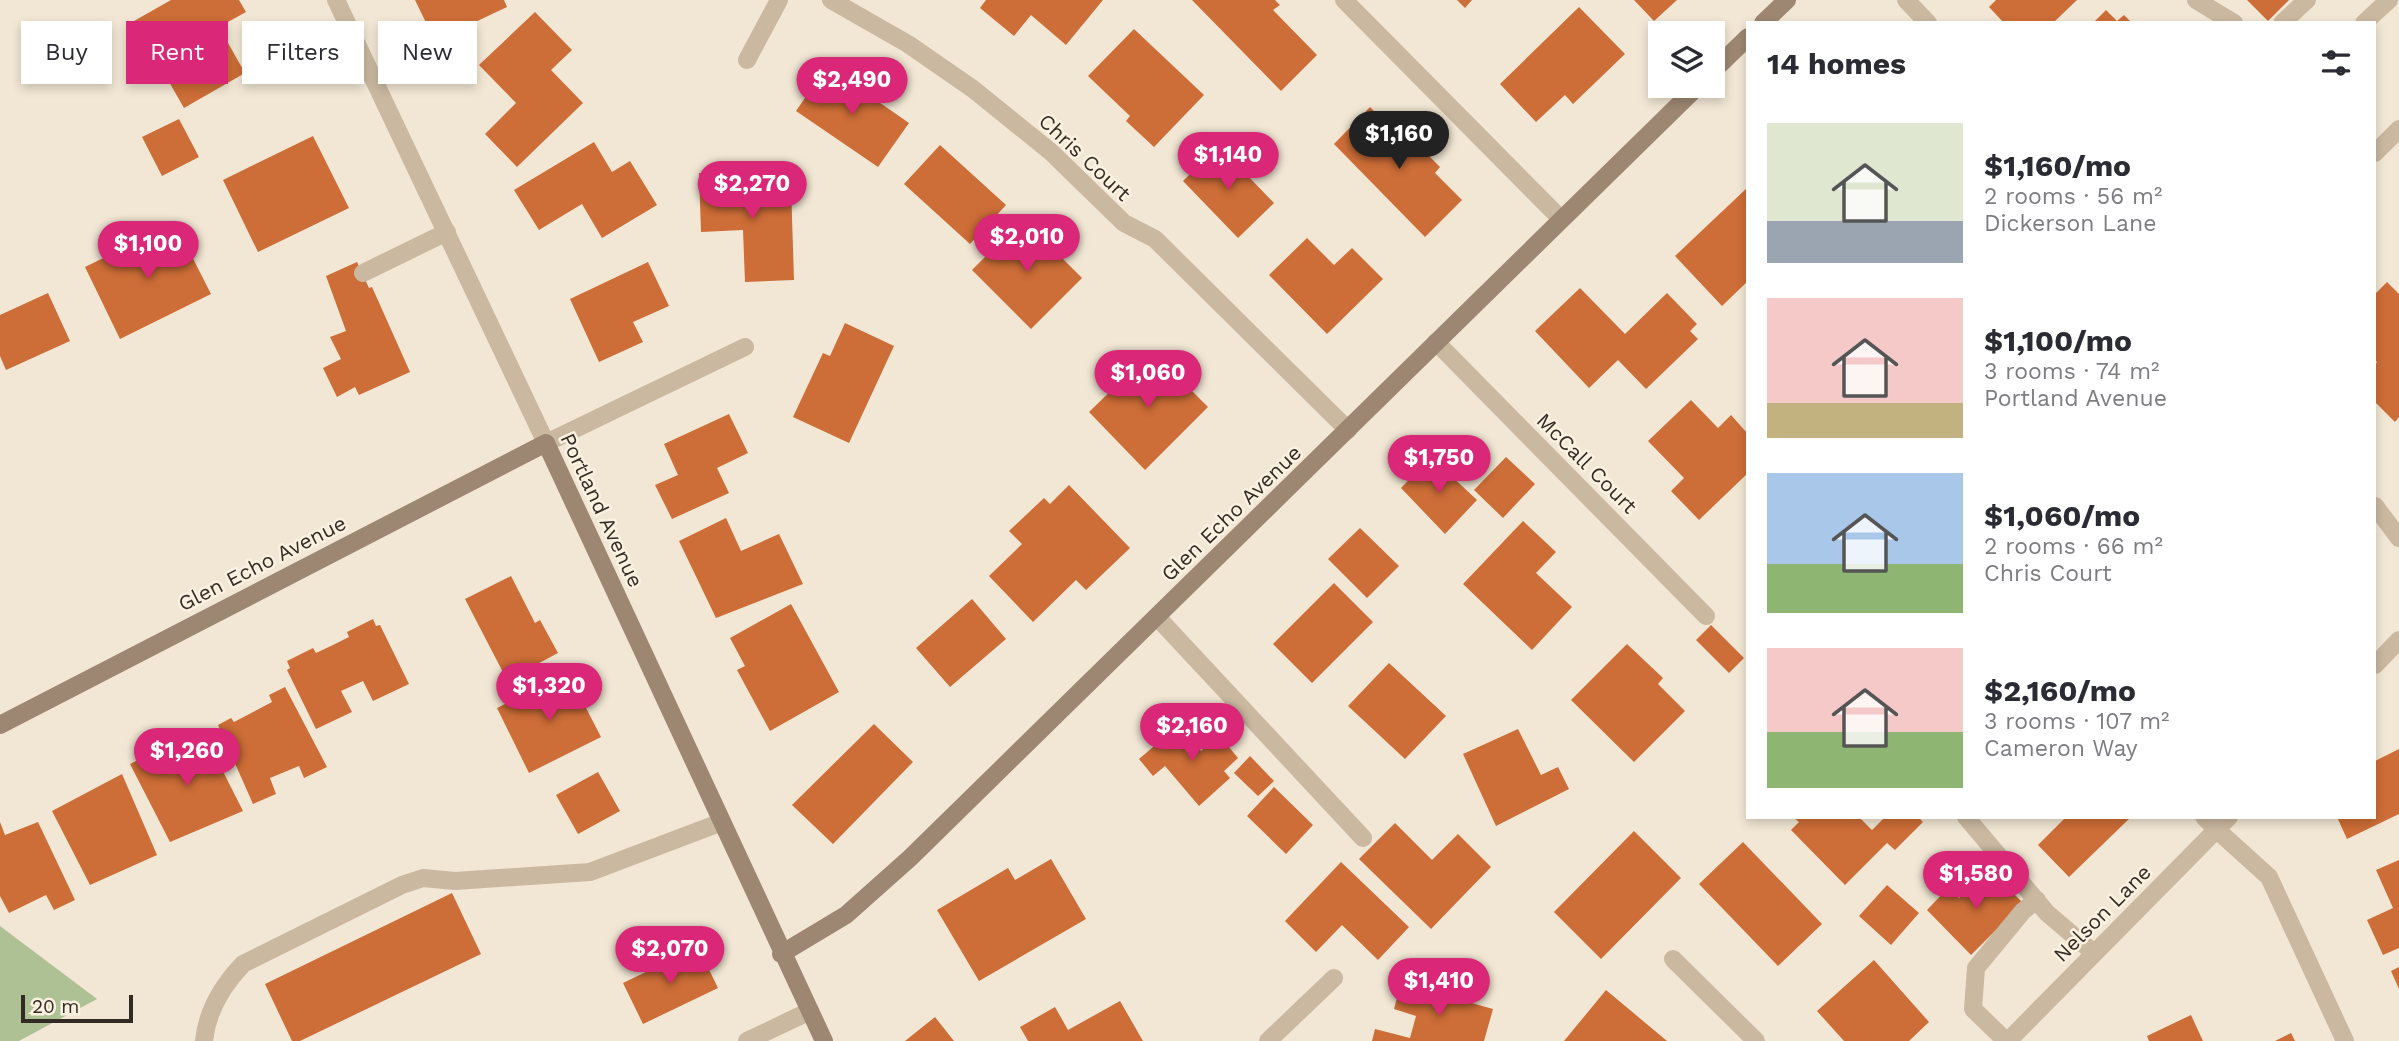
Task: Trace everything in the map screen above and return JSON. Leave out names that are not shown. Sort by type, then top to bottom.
[{"type":"street","name":"Portland Avenue","points":[[336,0],[546,443],[824,1041]]},
{"type":"street","points":[[747,60],[779,0]]},
{"type":"street","name":"Chris Court","points":[[831,0],[908,44],[973,89],[1051,152],[1124,223],[1155,239],[1348,430]]},
{"type":"street","points":[[1344,0],[1560,218]]},
{"type":"street","points":[[1765,21],[1787,0]]},
{"type":"street","points":[[1906,0],[1926,21]]},
{"type":"street","points":[[2196,0],[2231,21]]},
{"type":"street","points":[[2284,21],[2307,0]]},
{"type":"street","points":[[2366,21],[2389,0]]},
{"type":"street","points":[[1725,59],[1746,39]]},
{"type":"street","name":"Glen Echo Avenue","points":[[782,954],[821,932],[868,898],[1685,98]]},
{"type":"street","points":[[2376,152],[2399,129]]},
{"type":"street","points":[[363,273],[447,232]]},
{"type":"street","name":"McCall Court","points":[[1436,342],[1706,616]]},
{"type":"street","points":[[546,443],[746,347]]},
{"type":"street","name":"Glen Echo Avenue","points":[[0,725],[546,443]]},
{"type":"street","points":[[2376,507],[2399,538]]},
{"type":"street","points":[[1157,617],[1363,838]]},
{"type":"street","points":[[2376,664],[2399,640]]},
{"type":"street","points":[[1968,819],[2037,900],[2094,953]]},
{"type":"street","points":[[2217,821],[2269,877],[2345,1041]]},
{"type":"street","name":"Nelson Lane","points":[[2007,1041],[2094,953],[2217,821]]},
{"type":"street","points":[[204,1041],[206,1020],[226,982],[243,964],[402,885],[423,878],[455,881],[590,872],[722,822]]},
{"type":"street","points":[[2007,1041],[1973,1009],[1976,968],[2023,911],[2037,900]]},
{"type":"street","points":[[1674,959],[1756,1041]]},
{"type":"street","points":[[1268,1041],[1334,978]]},
{"type":"street","points":[[747,1041],[810,1011]]},
{"type":"green space","points":[[0,926],[97,999],[19,1041],[0,1041]]},
{"type":"building","points":[[171,0],[239,0],[246,12],[228,22],[134,21]]},
{"type":"building","points":[[415,0],[504,0],[507,7],[477,21],[425,21]]},
{"type":"building","points":[[986,0],[1103,0],[1066,45],[1031,15],[1014,36],[980,8]]},
{"type":"building","points":[[1192,0],[1275,0],[1280,5],[1273,10],[1317,55],[1281,91]]},
{"type":"building","points":[[1457,0],[1472,0],[1465,8]]},
{"type":"building","points":[[1634,0],[1677,0],[1654,21]]},
{"type":"building","points":[[1996,0],[2077,0],[2055,21],[2002,21],[1989,7]]},
{"type":"building","points":[[2247,0],[2289,0],[2268,21]]},
{"type":"building","points":[[1579,7],[1625,54],[1573,104],[1565,95],[1536,122],[1500,84]]},
{"type":"building","points":[[2106,10],[2117,21],[2095,21]]},
{"type":"building","points":[[535,12],[572,50],[551,70],[583,103],[517,167],[485,134],[516,103],[479,65]]},
{"type":"building","points":[[2124,15],[2130,21],[2117,21]]},
{"type":"building","points":[[1134,29],[1204,95],[1154,147],[1126,121],[1130,116],[1088,76]]},
{"type":"building","points":[[228,43],[242,68],[242,75],[228,83]]},
{"type":"building","points":[[827,66],[909,123],[878,167],[796,111]]},
{"type":"building","points":[[170,84],[226,84],[184,108]]},
{"type":"building","points":[[1370,107],[1396,134],[1402,129],[1440,167],[1435,173],[1462,200],[1425,237],[1334,144]]},
{"type":"building","points":[[179,119],[199,157],[162,176],[142,137]]},
{"type":"building","points":[[313,136],[349,208],[258,252],[223,180]]},
{"type":"building","points":[[594,142],[612,172],[630,161],[657,205],[602,238],[582,204],[539,230],[514,190]]},
{"type":"building","points":[[940,145],[1006,205],[970,244],[904,184]]},
{"type":"building","points":[[1219,146],[1274,203],[1238,238],[1183,181]]},
{"type":"building","points":[[749,171],[749,184],[791,185],[794,280],[745,282],[743,230],[701,232],[699,173]]},
{"type":"building","points":[[1746,189],[1746,283],[1722,306],[1675,256]]},
{"type":"building","points":[[1023,219],[1082,278],[1031,329],[972,270]]},
{"type":"building","points":[[175,223],[211,294],[120,339],[85,267]]},
{"type":"building","points":[[1307,238],[1334,265],[1352,248],[1383,279],[1327,334],[1269,275]]},
{"type":"building","points":[[357,262],[369,288],[372,287],[410,372],[359,395],[355,387],[337,397],[323,368],[341,359],[330,337],[346,331],[326,276]]},
{"type":"building","points":[[648,262],[669,306],[633,322],[643,342],[599,362],[570,299]]},
{"type":"building","points":[[2387,282],[2399,294],[2399,417],[2395,422],[2376,403],[2376,293]]},
{"type":"building","points":[[1580,288],[1625,334],[1667,293],[1697,324],[1690,331],[1698,339],[1646,389],[1618,360],[1589,388],[1535,331]]},
{"type":"building","points":[[48,293],[70,341],[6,370],[0,356],[0,315]]},
{"type":"building","points":[[845,323],[894,346],[849,443],[793,417],[823,353],[830,356]]},
{"type":"building","points":[[1152,351],[1208,407],[1145,470],[1089,412]]},
{"type":"building","points":[[1691,400],[1718,428],[1731,415],[1746,432],[1746,475],[1699,520],[1671,491],[1684,478],[1648,441]]},
{"type":"building","points":[[729,414],[748,453],[717,468],[729,493],[672,519],[655,485],[678,475],[664,444]]},
{"type":"building","points":[[1431,457],[1477,500],[1445,534],[1401,488]]},
{"type":"building","points":[[1506,457],[1535,484],[1503,518],[1474,490]]},
{"type":"building","points":[[1069,485],[1130,548],[1086,590],[1076,580],[1033,622],[989,576],[1022,544],[1009,531],[1044,498],[1050,504]]},
{"type":"building","points":[[726,518],[741,551],[779,534],[803,584],[716,618],[679,541]]},
{"type":"building","points":[[1523,521],[1556,552],[1536,573],[1572,607],[1532,650],[1463,584]]},
{"type":"building","points":[[1360,528],[1399,566],[1367,598],[1328,559]]},
{"type":"building","points":[[511,576],[535,623],[540,620],[558,653],[507,680],[465,599]]},
{"type":"building","points":[[1334,583],[1373,622],[1312,683],[1273,644]]},
{"type":"building","points":[[972,599],[1006,639],[950,687],[916,648]]},
{"type":"building","points":[[791,604],[839,692],[770,731],[737,670],[745,666],[730,638]]},
{"type":"building","points":[[373,619],[376,626],[380,625],[409,684],[373,701],[363,681],[341,691],[352,712],[316,729],[287,670],[290,668],[287,661],[313,648],[316,653],[333,645],[349,637],[347,632]]},
{"type":"building","points":[[1711,625],[1744,658],[1729,673],[1696,640]]},
{"type":"building","points":[[1627,644],[1663,678],[1658,684],[1685,711],[1634,762],[1571,700]]},
{"type":"building","points":[[1389,663],[1446,716],[1405,759],[1348,706]]},
{"type":"building","points":[[568,673],[601,737],[529,773],[497,708]]},
{"type":"building","points":[[285,687],[327,767],[304,778],[299,766],[270,778],[276,794],[253,804],[218,725],[231,718],[234,722],[272,702],[269,695]]},
{"type":"building","points":[[874,724],[913,762],[833,844],[792,805]]},
{"type":"building","points":[[1179,725],[1201,751],[1219,735],[1238,758],[1224,771],[1230,778],[1199,806],[1165,766],[1153,776],[1139,759]]},
{"type":"building","points":[[1518,729],[1541,775],[1558,767],[1569,789],[1496,826],[1463,754]]},
{"type":"building","points":[[203,732],[243,811],[170,842],[130,764],[146,756],[149,762]]},
{"type":"building","points":[[2399,749],[2399,814],[2347,839],[2338,819],[2376,819],[2376,760]]},
{"type":"building","points":[[1250,756],[1274,781],[1258,796],[1234,773]]},
{"type":"building","points":[[598,772],[620,811],[578,834],[556,795]]},
{"type":"building","points":[[122,774],[157,855],[90,885],[52,811]]},
{"type":"building","points":[[1274,787],[1313,825],[1286,854],[1247,816]]},
{"type":"building","points":[[1795,819],[1861,819],[1872,830],[1883,819],[1920,819],[1923,822],[1895,850],[1887,843],[1845,885],[1791,830],[1799,822]]},
{"type":"building","points":[[2064,819],[2129,819],[2069,877],[2038,845]]},
{"type":"building","points":[[0,822],[5,835],[38,822],[75,900],[54,910],[46,895],[9,913],[0,896]]},
{"type":"building","points":[[1395,823],[1432,860],[1458,834],[1491,867],[1431,929],[1359,859]]},
{"type":"building","points":[[1634,831],[1681,878],[1601,959],[1554,912]]},
{"type":"building","points":[[1743,842],[1822,924],[1778,966],[1699,884]]},
{"type":"building","points":[[1051,859],[1086,919],[979,981],[937,910],[1008,868],[1015,880]]},
{"type":"building","points":[[2399,860],[2399,948],[2383,955],[2367,920],[2393,908],[2376,870]]},
{"type":"building","points":[[1341,862],[1409,927],[1378,960],[1342,925],[1316,952],[1285,921]]},
{"type":"building","points":[[1989,869],[2023,903],[1971,955],[1927,910],[1948,888],[1959,898]]},
{"type":"building","points":[[1887,885],[1919,913],[1891,945],[1859,916]]},
{"type":"building","points":[[452,893],[481,954],[300,1041],[292,1041],[265,984]]},
{"type":"building","points":[[698,947],[718,988],[643,1024],[623,983]]},
{"type":"building","points":[[1874,960],[1929,1022],[1909,1041],[1844,1041],[1817,1011]]},
{"type":"building","points":[[2399,967],[2399,989],[2391,971]]},
{"type":"building","points":[[1401,983],[1493,1009],[1484,1041],[1372,1041],[1375,1029],[1410,1038],[1416,1016],[1394,1009]]},
{"type":"building","points":[[1606,990],[1667,1041],[1564,1041]]},
{"type":"building","points":[[1120,1001],[1143,1041],[1028,1041],[1020,1027],[1055,1007],[1068,1030]]},
{"type":"building","points":[[2191,1015],[2203,1041],[2149,1041],[2147,1036]]},
{"type":"building","points":[[935,1017],[954,1041],[905,1041]]},
{"type":"building","points":[[2291,1033],[2295,1041],[2275,1041]]}]
